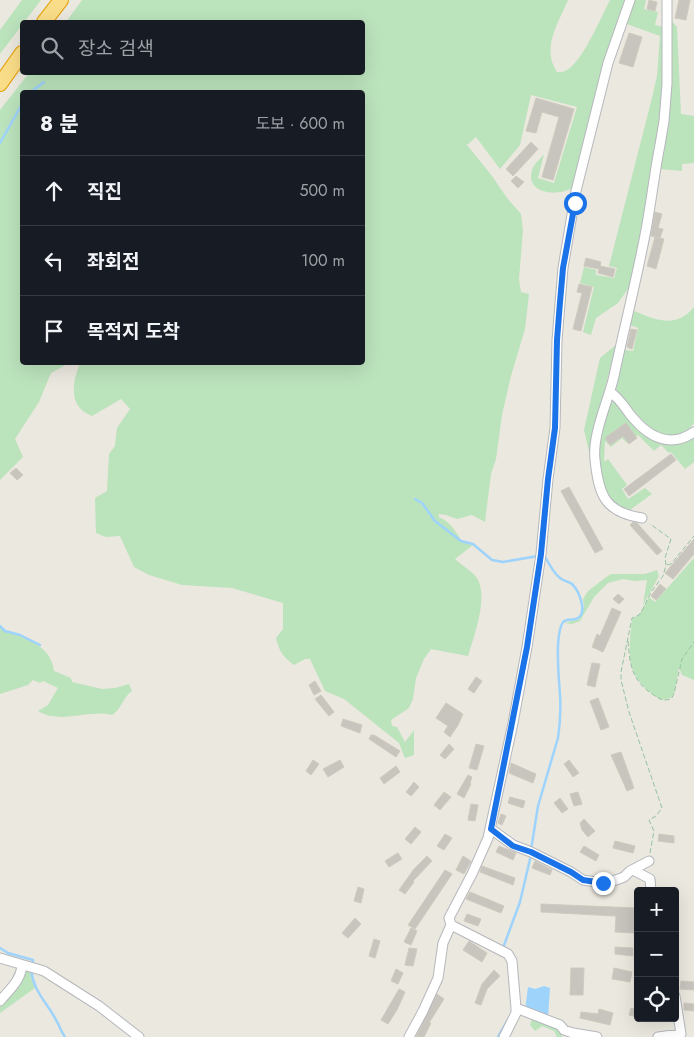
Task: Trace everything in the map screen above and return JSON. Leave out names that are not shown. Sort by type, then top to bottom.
[{"type":"highway","points":[[46,20],[61,0]]},
{"type":"highway","points":[[0,84],[20,56]]},
{"type":"street","points":[[409,1037],[438,978],[443,943],[451,925],[450,918],[472,874],[491,829],[527,647],[541,554],[555,422],[557,340],[563,268],[576,191],[608,63],[630,0]]},
{"type":"street","points":[[642,518],[622,514],[613,508],[605,498],[599,484],[595,450],[637,278],[664,122],[667,75],[667,0]]},
{"type":"street","points":[[610,392],[618,397],[634,420],[657,437],[671,441],[684,438],[693,432]]},
{"type":"street","points":[[491,829],[513,846],[531,852],[583,880],[608,882],[624,877],[630,871],[649,861]]},
{"type":"street","points":[[633,870],[650,879],[651,887]]},
{"type":"street","points":[[451,925],[508,954],[512,961],[516,1012],[504,1037]]},
{"type":"street","points":[[0,958],[44,971],[99,1006],[139,1037]]},
{"type":"street","points":[[0,1001],[18,980],[22,965]]},
{"type":"street","points":[[516,1008],[560,1025],[564,1034],[597,1037]]},
{"type":"street","points":[[658,1037],[681,1034],[679,1021]]},
{"type":"path","points":[[642,518],[671,539],[665,558],[666,565],[663,576],[651,592],[639,615],[632,618],[620,672],[624,696],[662,808],[656,816],[649,820],[654,831],[649,861]]},
{"type":"path","points":[[666,565],[671,564],[694,536]]},
{"type":"path","points":[[628,640],[631,665],[638,681],[656,697],[666,700],[671,699],[674,694],[682,659],[694,642]]},
{"type":"green space","points":[[22,0],[41,0],[26,20],[20,20],[20,28],[0,54],[0,30]]},
{"type":"green space","points":[[82,0],[568,0],[556,27],[551,45],[552,63],[557,72],[565,71],[578,59],[610,0],[626,0],[572,188],[566,191],[551,193],[538,189],[533,184],[531,178],[533,168],[544,154],[538,178],[554,183],[577,107],[531,95],[520,145],[500,169],[476,137],[467,145],[521,214],[523,230],[519,279],[521,292],[529,294],[525,329],[502,415],[496,459],[491,474],[485,522],[472,515],[457,519],[439,514],[439,517],[449,524],[461,540],[436,521],[422,506],[435,521],[461,542],[473,545],[455,559],[476,577],[481,588],[482,597],[479,618],[468,656],[431,649],[424,659],[416,678],[413,699],[409,708],[391,720],[392,726],[397,727],[405,742],[414,730],[414,755],[405,758],[399,743],[344,699],[325,691],[310,659],[305,659],[294,665],[284,656],[276,638],[283,629],[283,603],[232,588],[182,585],[149,575],[134,567],[120,536],[106,537],[96,533],[95,498],[107,491],[109,454],[115,446],[117,428],[130,409],[121,399],[92,416],[79,407],[74,394],[75,378],[79,365],[365,365],[365,90],[34,90],[46,80],[33,90],[20,90],[20,106],[0,141],[0,110],[27,75],[365,75],[365,20],[67,20]]},
{"type":"green space","points":[[632,0],[646,0],[644,9],[658,12],[655,25],[664,27],[663,96],[632,283],[618,303],[596,318],[591,335],[583,332],[594,287],[580,283],[584,267],[596,270],[596,275],[614,278],[617,268],[609,266],[657,76],[660,36],[624,23]]},
{"type":"green space","points":[[669,18],[677,27],[681,114],[694,116],[694,163],[682,164],[682,171],[659,169]]},
{"type":"green space","points":[[20,109],[20,365],[65,365],[51,373],[39,402],[15,439],[23,457],[0,480],[0,144]]},
{"type":"green space","points":[[694,307],[694,423],[683,433],[672,437],[661,434],[651,428],[616,389],[625,350],[633,351],[638,328],[630,325],[634,311],[666,321],[680,318]]},
{"type":"green space","points":[[616,345],[590,448],[592,464],[584,430],[600,358]]},
{"type":"green space","points":[[613,400],[650,436],[694,435],[694,462],[685,469],[671,452],[669,453],[661,445],[654,451],[638,435],[627,443],[622,438],[611,447],[605,441],[604,462],[608,459],[627,485],[622,489],[628,499],[645,488],[652,494],[627,512],[616,505],[607,493],[599,466],[598,446],[605,418]]},
{"type":"green space","points":[[694,558],[694,680],[682,675],[679,667],[674,694],[670,698],[661,700],[649,692],[635,675],[630,656],[632,619],[639,615],[649,597],[655,602]]},
{"type":"green space","points":[[657,570],[659,576],[643,605],[647,580],[623,579],[608,583],[594,597],[580,621],[572,624],[564,623],[579,619],[584,607],[583,599],[588,591],[611,574],[645,574]]},
{"type":"green space","points":[[0,627],[5,631],[28,639],[43,649],[53,665],[54,671],[71,678],[72,682],[102,689],[129,684],[132,691],[112,715],[93,714],[65,717],[55,717],[38,711],[48,705],[58,688],[43,681],[40,683],[33,680],[28,685],[0,694]]},
{"type":"green space","points":[[24,968],[30,968],[35,988],[0,1013],[0,1006],[19,982]]},
{"type":"green space","points":[[532,1019],[546,1020],[562,1031],[562,1037],[557,1037],[554,1031],[542,1026],[535,1031],[530,1025]]},
{"type":"water","points":[[544,986],[550,988],[548,1017],[525,1010],[528,987],[535,989]]},
{"type":"building","points":[[649,0],[657,2],[655,11],[647,9]]},
{"type":"building","points":[[679,0],[690,0],[686,20],[675,18]]},
{"type":"building","points":[[629,33],[642,37],[633,67],[619,63]]},
{"type":"building","points":[[536,98],[574,109],[553,180],[542,177],[559,117],[542,112],[536,133],[526,131]]},
{"type":"building","points":[[531,142],[538,149],[513,176],[506,169]]},
{"type":"building","points":[[516,176],[524,182],[518,188],[511,181]]},
{"type":"building","points":[[655,212],[662,214],[658,228],[663,229],[660,238],[651,236]]},
{"type":"building","points":[[655,237],[664,239],[656,269],[647,266]]},
{"type":"building","points":[[586,258],[601,262],[600,266],[615,269],[613,277],[598,273],[599,269],[584,266]]},
{"type":"building","points":[[579,284],[592,287],[581,331],[573,329],[582,293],[577,292]]},
{"type":"building","points":[[631,329],[637,330],[632,349],[627,347]]},
{"type":"building","points":[[626,423],[637,438],[629,444],[623,436],[610,445],[605,438]]},
{"type":"building","points":[[671,454],[676,460],[629,496],[624,489]]},
{"type":"building","points":[[16,468],[23,475],[17,480],[10,473]]},
{"type":"building","points":[[569,487],[603,549],[595,553],[561,491]]},
{"type":"building","points":[[633,522],[637,523],[662,551],[657,555],[630,525]]},
{"type":"building","points":[[694,539],[694,554],[673,579],[665,573]]},
{"type":"building","points":[[660,584],[666,589],[656,600],[651,596]]},
{"type":"building","points":[[618,594],[624,599],[619,604],[613,599]]},
{"type":"building","points":[[612,608],[621,612],[603,652],[592,647],[597,634],[600,636]]},
{"type":"building","points":[[592,663],[600,664],[595,687],[587,685]]},
{"type":"building","points":[[476,677],[482,681],[474,693],[468,689]]},
{"type":"building","points":[[315,681],[321,691],[314,695],[309,685]]},
{"type":"building","points":[[321,695],[334,712],[329,716],[315,699]]},
{"type":"building","points":[[598,698],[609,727],[601,730],[590,701]]},
{"type":"building","points":[[446,703],[463,714],[450,737],[444,732],[448,726],[436,718]]},
{"type":"building","points":[[343,719],[362,725],[360,733],[341,726]]},
{"type":"building","points":[[371,735],[400,751],[396,757],[369,739]]},
{"type":"building","points":[[449,744],[454,749],[445,759],[440,755]]},
{"type":"building","points":[[476,744],[484,746],[477,770],[469,768]]},
{"type":"building","points":[[621,752],[634,788],[627,791],[611,755]]},
{"type":"building","points":[[313,760],[319,764],[311,775],[306,771]]},
{"type":"building","points":[[340,760],[344,767],[328,777],[323,769]]},
{"type":"building","points":[[569,760],[579,773],[573,777],[564,764]]},
{"type":"building","points":[[511,763],[536,774],[533,783],[509,773]]},
{"type":"building","points":[[396,766],[400,772],[384,784],[380,778]]},
{"type":"building","points":[[468,775],[472,777],[471,784],[464,798],[457,794]]},
{"type":"building","points":[[414,782],[419,787],[411,796],[406,792]]},
{"type":"building","points":[[444,792],[451,797],[440,810],[434,805]]},
{"type":"building","points":[[578,792],[582,804],[574,806],[570,794]]},
{"type":"building","points":[[510,797],[525,801],[523,808],[508,803]]},
{"type":"building","points":[[560,798],[568,809],[562,813],[554,803]]},
{"type":"building","points":[[471,804],[478,805],[475,821],[468,820]]},
{"type":"building","points":[[501,814],[506,816],[502,825],[498,823]]},
{"type":"building","points":[[584,819],[595,831],[588,837],[582,830],[580,823]]},
{"type":"building","points":[[415,827],[421,832],[411,844],[405,839]]},
{"type":"building","points":[[445,834],[452,838],[444,850],[437,846]]},
{"type":"building","points":[[659,834],[674,836],[674,843],[658,841]]},
{"type":"building","points":[[615,841],[635,846],[633,853],[613,848]]},
{"type":"building","points":[[499,846],[516,853],[513,860],[496,852]]},
{"type":"building","points":[[584,846],[599,855],[596,861],[580,852]]},
{"type":"building","points":[[398,853],[402,859],[389,867],[385,861]]},
{"type":"building","points":[[427,856],[432,861],[413,881],[405,894],[399,890],[414,869]]},
{"type":"building","points":[[463,856],[471,861],[464,874],[456,870]]},
{"type":"building","points":[[535,861],[552,870],[550,875],[532,868]]},
{"type":"building","points":[[482,866],[515,878],[513,885],[480,872]]},
{"type":"building","points":[[445,870],[452,874],[415,929],[408,925]]},
{"type":"building","points":[[358,887],[364,889],[361,903],[354,901]]},
{"type":"building","points":[[470,892],[504,906],[501,913],[466,899]]},
{"type":"building","points":[[541,904],[634,908],[634,933],[615,932],[616,916],[541,912]]},
{"type":"building","points":[[467,914],[481,919],[478,926],[464,921]]},
{"type":"building","points":[[355,918],[361,924],[348,938],[342,933]]},
{"type":"building","points":[[411,928],[417,931],[411,945],[404,942]]},
{"type":"building","points":[[374,939],[380,941],[375,958],[369,956]]},
{"type":"building","points":[[469,941],[487,953],[482,962],[463,950]]},
{"type":"building","points":[[615,947],[633,948],[633,956],[615,954]]},
{"type":"building","points":[[409,948],[417,949],[413,966],[405,965]]},
{"type":"building","points":[[571,968],[584,968],[583,995],[570,995]]},
{"type":"building","points":[[614,968],[632,972],[630,982],[612,979]]},
{"type":"building","points":[[396,969],[403,973],[398,984],[391,981]]},
{"type":"building","points":[[494,970],[500,976],[487,989],[481,1005],[475,1003],[482,984]]},
{"type":"building","points":[[681,981],[694,982],[694,990],[680,989]]},
{"type":"building","points":[[399,989],[405,992],[388,1024],[381,1020]]},
{"type":"building","points":[[437,994],[444,999],[429,1023],[431,1023],[424,1037],[416,1037]]},
{"type":"building","points":[[684,1003],[694,1004],[694,1011],[684,1010]]},
{"type":"building","points":[[631,1008],[634,1009],[634,1016],[629,1015]]},
{"type":"building","points":[[599,1009],[613,1013],[610,1025],[580,1018],[581,1012],[598,1014]]},
{"type":"waterway","points":[[34,90],[44,82]]},
{"type":"waterway","points":[[0,143],[20,108]]},
{"type":"waterway","points":[[415,499],[422,503],[435,521],[461,541],[473,544],[492,560],[503,562],[538,556]]},
{"type":"waterway","points":[[531,850],[538,806],[559,733],[559,635],[564,621],[576,619],[582,612],[582,602],[575,587],[557,575],[545,557]]},
{"type":"waterway","points":[[0,626],[5,631],[20,635],[40,645]]},
{"type":"waterway","points":[[503,948],[520,902],[531,855]]},
{"type":"waterway","points":[[0,948],[8,953],[33,960],[33,963]]},
{"type":"waterway","points":[[31,970],[38,991],[65,1037]]},
{"type":"waterway","points":[[498,1037],[509,1018]]},
{"type":"route","points":[[575,203],[563,268],[557,340],[556,416],[541,554],[527,647],[491,829],[513,846],[531,852],[583,880],[603,883]]}]
